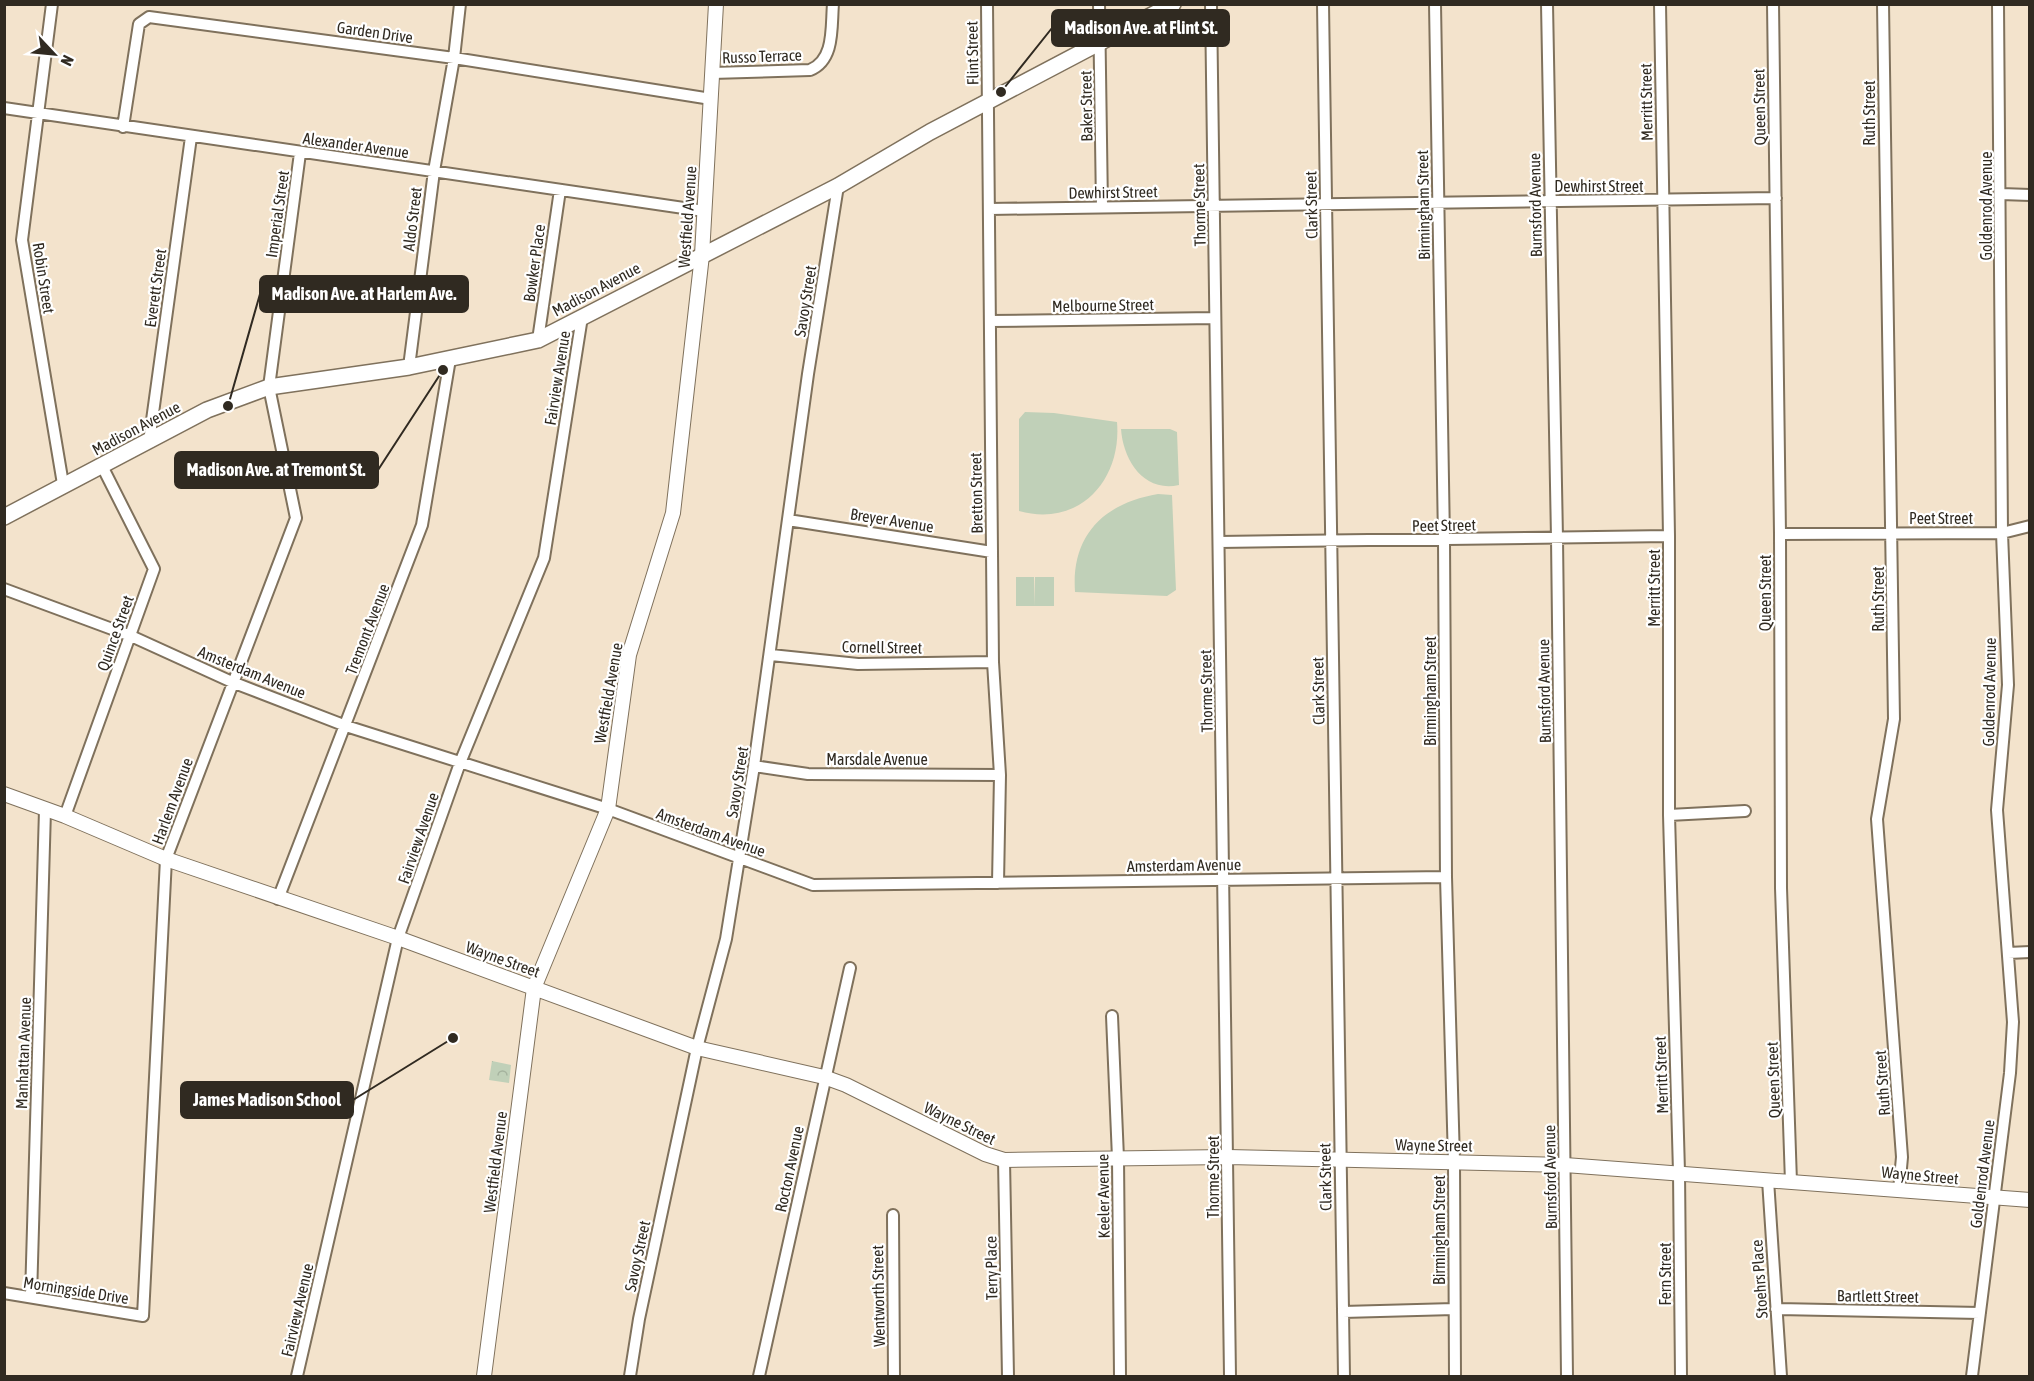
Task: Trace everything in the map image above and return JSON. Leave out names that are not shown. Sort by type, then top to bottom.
[{"type":"main road","name":"Madison Avenue","points":[[4,517],[207,410],[268,387],[409,367],[538,340],[838,186],[988,101],[1173,4]]},
{"type":"street","name":"Robin Street","points":[[52,4],[36,113],[22,240],[63,484]]},
{"type":"street","name":"Aldo Street","points":[[409,367],[434,171],[454,58],[460,4]]},
{"type":"street","name":"Westfield Avenue","points":[[484,1377],[534,988],[608,810],[629,655],[673,513],[702,255],[717,4]]},
{"type":"street","name":"Russo Terrace","points":[[712,72],[810,70],[819,67],[828,51],[833,4]]},
{"type":"street","name":"Flint Street","points":[[987,4],[988,101]]},
{"type":"street","name":"Baker Street","points":[[1099,4],[1102,207]]},
{"type":"street","name":"Thorme Street","points":[[1211,4],[1230,1377]]},
{"type":"street","name":"Clark Street","points":[[1323,4],[1344,1377]]},
{"type":"street","name":"Birmingham Street","points":[[1435,4],[1444,540],[1446,877],[1454,1161],[1455,1377]]},
{"type":"street","name":"Burnsford Avenue","points":[[1547,4],[1557,538],[1567,1377]]},
{"type":"street","name":"Merritt Street","points":[[1660,4],[1669,536],[1669,815],[1679,1172]]},
{"type":"street","name":"Queen Street","points":[[1773,4],[1780,534],[1781,888],[1791,1182]]},
{"type":"street","name":"Ruth Street","points":[[1883,4],[1893,534],[1894,719],[1877,819],[1902,1157],[1899,1190]]},
{"type":"street","name":"Goldenrod Avenue","points":[[1972,1377],[2010,1073],[2013,1022],[1997,810],[2008,685],[2002,533],[1998,4]]},
{"type":"street","name":"Garden Drive","points":[[123,127],[140,24],[149,17],[454,58],[711,99]]},
{"type":"street","name":"Bretton Street","points":[[988,101],[993,662],[1000,774],[998,883]]},
{"type":"street","name":"Alexander Avenue","points":[[4,108],[704,211]]},
{"type":"street","name":"Everett Street","points":[[149,442],[190,137]]},
{"type":"street","name":"Imperial Street","points":[[268,387],[300,153]]},
{"type":"street","name":"Savoy Street","points":[[630,1377],[639,1318],[697,1048],[726,939],[771,655],[788,520],[838,186]]},
{"type":"street","name":"Bowker Place","points":[[538,340],[560,190]]},
{"type":"street","points":[[2001,194],[2030,195]]},
{"type":"street","name":"Dewhirst Street","points":[[990,209],[1776,198]]},
{"type":"street","name":"Fairview Avenue","points":[[297,1377],[398,938],[460,763],[544,558],[582,317]]},
{"type":"street","name":"Melbourne Street","points":[[990,321],[1215,318]]},
{"type":"street","name":"Tremont Avenue","points":[[278,899],[422,525],[450,359]]},
{"type":"street","name":"Harlem Avenue","points":[[143,1316],[166,859],[296,518],[268,387]]},
{"type":"street","name":"Quince Street","points":[[65,816],[154,568],[102,466]]},
{"type":"street","name":"Breyer Avenue","points":[[788,520],[992,552]]},
{"type":"street","name":"Peet Street","points":[[1780,534],[2002,533],[2030,526]]},
{"type":"street","name":"Peet Street","points":[[1219,543],[1669,536]]},
{"type":"street","name":"Amsterdam Avenue","points":[[4,589],[131,636],[232,682],[346,726],[608,810],[813,885],[1446,877]]},
{"type":"street","name":"Cornell Street","points":[[771,655],[858,664],[993,662]]},
{"type":"street","name":"Marsdale Avenue","points":[[754,766],[808,774],[1000,774]]},
{"type":"street","name":"Wayne Street","points":[[4,794],[65,816],[166,859],[398,938],[697,1048],[824,1077],[846,1085],[986,1155],[1004,1160],[1228,1157],[1565,1165],[2030,1200]]},
{"type":"street","name":"Manhattan Avenue","points":[[31,1297],[45,810]]},
{"type":"street","points":[[1669,815],[1745,811]]},
{"type":"street","points":[[2008,953],[2030,952]]},
{"type":"street","name":"Rocton Avenue","points":[[759,1377],[850,968]]},
{"type":"street","name":"Keeler Avenue","points":[[1112,1016],[1118,1158],[1120,1377]]},
{"type":"street","name":"Terry Place","points":[[1004,1160],[1008,1377]]},
{"type":"street","name":"Fern Street","points":[[1679,1172],[1681,1377]]},
{"type":"street","name":"Stoehrs Place","points":[[1768,1180],[1780,1377]]},
{"type":"street","name":"Wentworth Street","points":[[893,1215],[894,1377]]},
{"type":"street","name":"Morningside Drive","points":[[4,1293],[143,1316]]},
{"type":"street","points":[[1343,1312],[1454,1309]]},
{"type":"street","name":"Bartlett Street","points":[[1776,1309],[1980,1313]]},
{"type":"green space","points":[[1025,412],[1054,413],[1117,422],[1117,443],[1112,463],[1104,480],[1092,495],[1078,506],[1060,512],[1041,514],[1019,511],[1019,419]]},
{"type":"green space","points":[[1121,429],[1170,429],[1177,432],[1179,485],[1166,486],[1145,479],[1137,471],[1126,452]]},
{"type":"green space","points":[[1158,494],[1172,495],[1176,590],[1167,596],[1075,592],[1075,572],[1079,554],[1085,538],[1095,525],[1122,505]]},
{"type":"green space","points":[[1016,577],[1034,577],[1034,606],[1016,606]]},
{"type":"green space","points":[[1035,577],[1054,577],[1054,606],[1034,606]]},
{"type":"green space","points":[[492,1061],[511,1065],[509,1083],[489,1080]]},
{"type":"place","name":"Madison Ave. at Flint St.","points":[[1001,92]]},
{"type":"place","name":"Madison Ave. at Tremont St.","points":[[443,370]]},
{"type":"place","name":"Madison Ave. at Harlem Ave.","points":[[228,406]]},
{"type":"place","name":"James Madison School","points":[[453,1038]]}]
